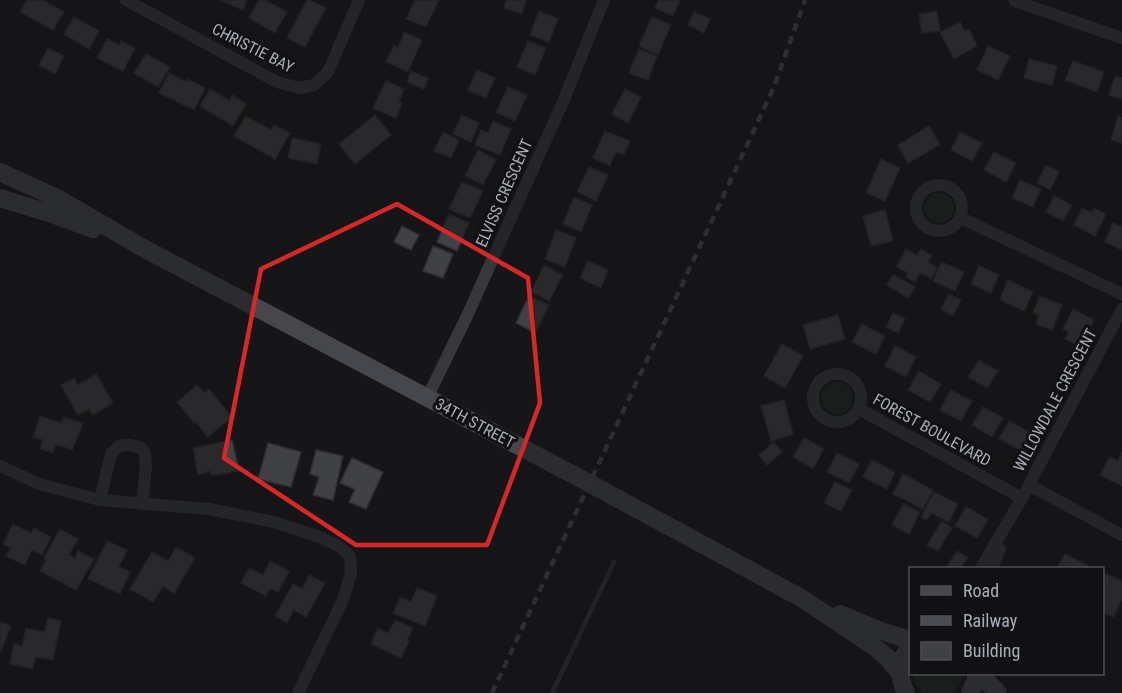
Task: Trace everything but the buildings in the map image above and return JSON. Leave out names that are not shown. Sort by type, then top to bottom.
[{"type":"main road","name":"34TH STREET","points":[[0,172],[59,199],[145,249],[803,599],[873,646],[887,657],[900,673]]},
{"type":"main road","name":"34TH STREET","points":[[0,198],[52,214],[145,249]]},
{"type":"main road","name":"34TH STREET","points":[[803,599],[881,631],[909,640]]},
{"type":"main road","points":[[906,693],[900,673],[902,661],[909,649]]},
{"type":"main road","points":[[970,693],[978,675]]},
{"type":"main road","points":[[979,675],[998,693]]},
{"type":"street","name":"CHRISTIE BAY","points":[[126,0],[277,82],[299,88],[314,85],[328,72],[358,0]]},
{"type":"street","name":"ELVISS CRESCENT","points":[[427,398],[468,314],[552,125],[604,0]]},
{"type":"street","points":[[1015,2],[1122,38]]},
{"type":"street","points":[[961,218],[1122,294]]},
{"type":"street","name":"WILLOWDALE CRESCENT","points":[[982,567],[1020,502],[1122,309]]},
{"type":"street","name":"FOREST BOULEVARD","points":[[859,409],[1020,502]]},
{"type":"street","points":[[100,500],[111,454],[119,446],[129,445],[140,447],[145,453],[146,467],[142,504]]},
{"type":"street","points":[[0,466],[39,484],[100,500],[209,509],[274,522],[337,545],[350,556],[351,573],[343,600],[298,693]]},
{"type":"street","points":[[1029,485],[1122,536]]},
{"type":"street","name":"WILLOWDALE CRESCENT","points":[[992,567],[1020,502]]},
{"type":"highlighted area","points":[[397,204],[528,278],[540,403],[487,545],[356,545],[224,458],[261,269]]},
{"type":"shaded area","points":[[939,193],[950,197],[954,208],[950,219],[939,223],[928,219],[924,208],[928,197]]},
{"type":"shaded area","points":[[837,382],[848,387],[853,398],[848,409],[837,414],[826,409],[821,398],[826,387]]},
{"type":"shaded area","points":[[913,675],[962,675],[960,684],[952,693],[923,693],[915,684]]},
{"type":"waterway","points":[[552,693],[614,562]]},
{"type":"railway","points":[[492,693],[774,87],[805,0]]}]
